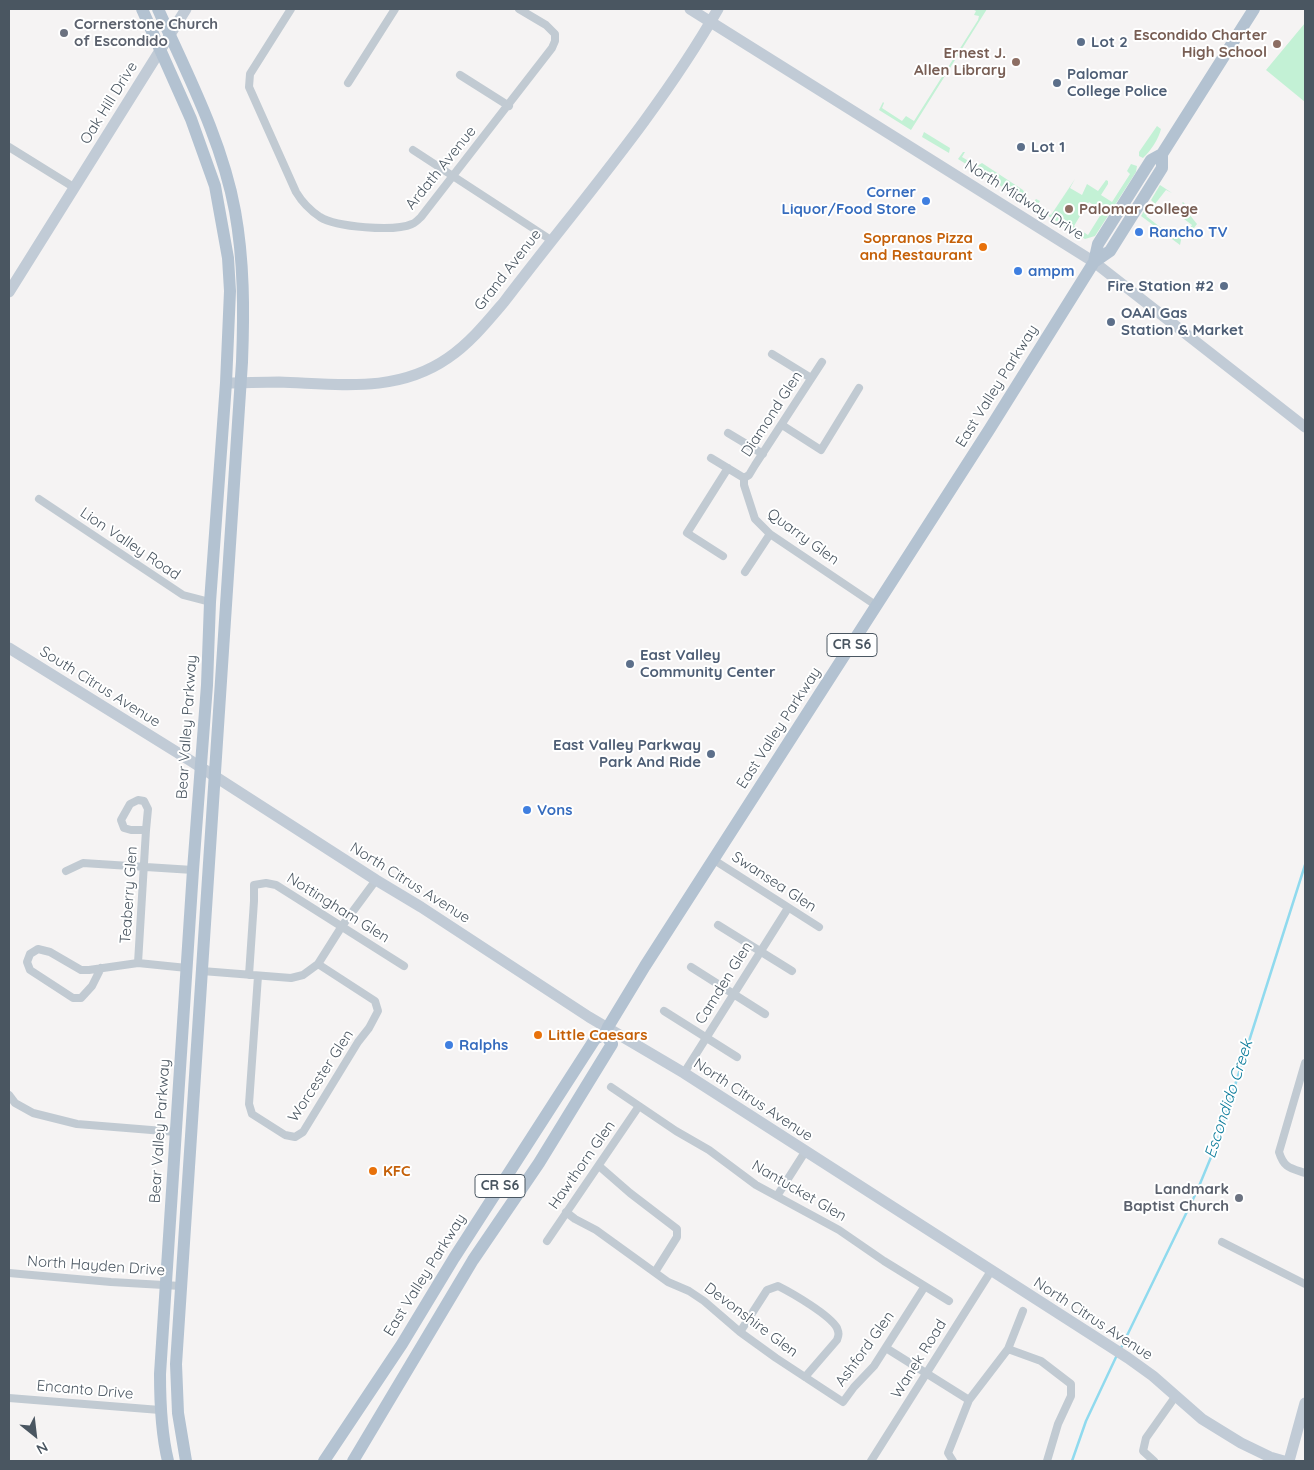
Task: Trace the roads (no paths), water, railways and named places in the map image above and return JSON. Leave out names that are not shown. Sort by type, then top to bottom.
[{"type":"main road","name":"Bear Valley Parkway","points":[[142,9],[191,119],[215,186],[228,258],[230,291],[226,383],[210,602],[208,684],[193,870],[160,1374],[160,1410],[164,1447],[168,1461]]},
{"type":"main road","name":"Bear Valley Parkway","points":[[158,9],[213,135],[235,210],[244,282],[241,382],[176,1381],[178,1413],[186,1461]]},
{"type":"main road","name":"East Valley Parkway","points":[[324,1461],[402,1344],[510,1170],[596,1039],[607,1030],[1094,262],[1110,251],[1162,168],[1162,154],[1254,9]]},
{"type":"main road","name":"CR S6","points":[[353,1461],[473,1260],[539,1163],[612,1044],[607,1030]]},
{"type":"main road","points":[[500,1219],[501,1206],[516,1178],[510,1170]]},
{"type":"street","name":"Oak Hill Drive","points":[[9,292],[186,9]]},
{"type":"street","name":"Ardath Avenue","points":[[291,9],[250,74],[249,87],[296,192],[301,201],[320,217],[331,222],[350,226],[395,228],[412,224],[421,217],[509,106],[552,48],[555,34],[519,9]]},
{"type":"street","points":[[348,83],[395,9]]},
{"type":"street","name":"North Midway Drive","points":[[690,9],[1094,262],[1305,427]]},
{"type":"street","name":"Grand Avenue","points":[[226,383],[278,382],[334,386],[369,385],[397,380],[416,374],[434,366],[459,350],[488,321],[631,138],[679,72],[718,9]]},
{"type":"street","points":[[460,75],[509,106]]},
{"type":"street","points":[[9,146],[75,188]]},
{"type":"street","points":[[413,150],[551,240]]},
{"type":"street","points":[[772,354],[811,378]]},
{"type":"street","name":"Diamond Glen","points":[[744,478],[749,474],[782,425],[822,362]]},
{"type":"street","points":[[782,425],[821,450],[859,388]]},
{"type":"street","points":[[728,433],[762,454]]},
{"type":"street","points":[[711,458],[744,478]]},
{"type":"street","points":[[723,556],[688,533],[728,468]]},
{"type":"street","name":"Quarry Glen","points":[[744,478],[744,485],[755,519],[770,534],[877,606]]},
{"type":"street","name":"Lion Valley Road","points":[[39,499],[183,595],[210,602]]},
{"type":"street","points":[[745,572],[770,534]]},
{"type":"street","name":"South Citrus Avenue","points":[[9,648],[201,767]]},
{"type":"street","name":"North Citrus Avenue","points":[[201,767],[421,907],[607,1030],[684,1073],[1108,1347],[1128,1358],[1153,1376],[1202,1419],[1241,1443],[1270,1457],[1284,1461]]},
{"type":"street","points":[[138,800],[144,802],[148,809],[146,830],[124,828],[121,820],[130,804],[138,800]]},
{"type":"street","name":"Teaberry Glen","points":[[138,962],[146,830]]},
{"type":"street","name":"Swansea Glen","points":[[714,860],[819,927]]},
{"type":"street","points":[[66,871],[83,863],[193,870]]},
{"type":"street","points":[[202,971],[291,978],[303,975],[318,964],[342,926],[376,880]]},
{"type":"street","name":"Nottingham Glen","points":[[253,976],[254,885],[266,883],[276,885],[404,966]]},
{"type":"street","name":"Camden Glen","points":[[684,1073],[788,908]]},
{"type":"street","points":[[718,925],[792,971]]},
{"type":"street","points":[[101,968],[92,986],[81,998],[74,998],[30,970],[27,962],[30,954],[38,949],[50,952],[81,970],[138,962],[187,968]]},
{"type":"street","name":"Worcester Glen","points":[[253,976],[249,1104],[252,1114],[286,1135],[296,1137],[303,1132],[378,1011],[375,1001],[318,964]]},
{"type":"street","points":[[691,967],[766,1014]]},
{"type":"street","points":[[664,1011],[737,1057]]},
{"type":"street","points":[[1305,1063],[1279,1152],[1282,1161],[1288,1167],[1305,1173]]},
{"type":"street","name":"Nantucket Glen","points":[[611,1087],[676,1131],[709,1150],[756,1185],[839,1230],[884,1261],[949,1301]]},
{"type":"street","points":[[9,1095],[15,1103],[33,1113],[77,1124],[176,1132]]},
{"type":"street","name":"Hawthorn Glen","points":[[547,1241],[640,1106]]},
{"type":"street","points":[[777,1196],[806,1152]]},
{"type":"street","points":[[599,1166],[677,1229],[678,1237],[655,1272]]},
{"type":"street","name":"Devonshire Glen","points":[[566,1212],[596,1230],[668,1282],[704,1300],[740,1332],[843,1402]]},
{"type":"street","points":[[1222,1242],[1305,1284]]},
{"type":"street","name":"Wanek Road","points":[[871,1461],[990,1271]]},
{"type":"street","name":"North Hayden Drive","points":[[9,1273],[181,1286]]},
{"type":"street","points":[[740,1332],[770,1287],[778,1286],[811,1306],[833,1322],[839,1335],[837,1340],[805,1377]]},
{"type":"street","name":"Ashford Glen","points":[[843,1402],[874,1366],[926,1286]]},
{"type":"street","points":[[953,1461],[948,1454],[969,1400],[1008,1350],[1023,1311]]},
{"type":"street","points":[[886,1348],[969,1400]]},
{"type":"street","points":[[1008,1350],[1041,1361],[1071,1384],[1071,1396],[1058,1424],[1047,1461]]},
{"type":"street","points":[[1154,1461],[1143,1451],[1146,1438],[1175,1396]]},
{"type":"street","name":"Encanto Drive","points":[[9,1398],[160,1410]]},
{"type":"street","points":[[1289,1461],[1305,1403]]},
{"type":"waterway","name":"Escondido Creek","points":[[1120,1350],[1197,1191],[1216,1145],[1305,865]]},
{"type":"waterway","name":"Escondido Creek","points":[[1072,1461],[1086,1421],[1117,1355]]},
{"type":"place","name":"Cornerstone Church of Escondido","points":[[64,33]]},
{"type":"place","name":"Lot 2","points":[[1081,42]]},
{"type":"place","name":"Escondido Charter High School","points":[[1277,44]]},
{"type":"place","name":"Ernest J. Allen Library","points":[[1016,62]]},
{"type":"place","name":"Palomar College Police","points":[[1057,83]]},
{"type":"place","name":"Lot 1","points":[[1021,147]]},
{"type":"place","name":"Corner Liquor/Food Store","points":[[926,201]]},
{"type":"place","name":"Palomar College","points":[[1069,209]]},
{"type":"place","name":"Rancho TV","points":[[1139,232]]},
{"type":"place","name":"Sopranos Pizza and Restaurant","points":[[983,247]]},
{"type":"place","name":"ampm","points":[[1018,271]]},
{"type":"place","name":"Fire Station #2","points":[[1224,286]]},
{"type":"place","name":"OAAI Gas Station & Market","points":[[1111,322]]},
{"type":"place","name":"East Valley Community Center","points":[[630,664]]},
{"type":"place","name":"East Valley Parkway Park And Ride","points":[[711,754]]},
{"type":"place","name":"Vons","points":[[527,810]]},
{"type":"place","name":"Little Caesars","points":[[538,1035]]},
{"type":"place","name":"Ralphs","points":[[449,1045]]},
{"type":"place","name":"KFC","points":[[373,1171]]},
{"type":"place","name":"Landmark Baptist Church","points":[[1239,1198]]}]
